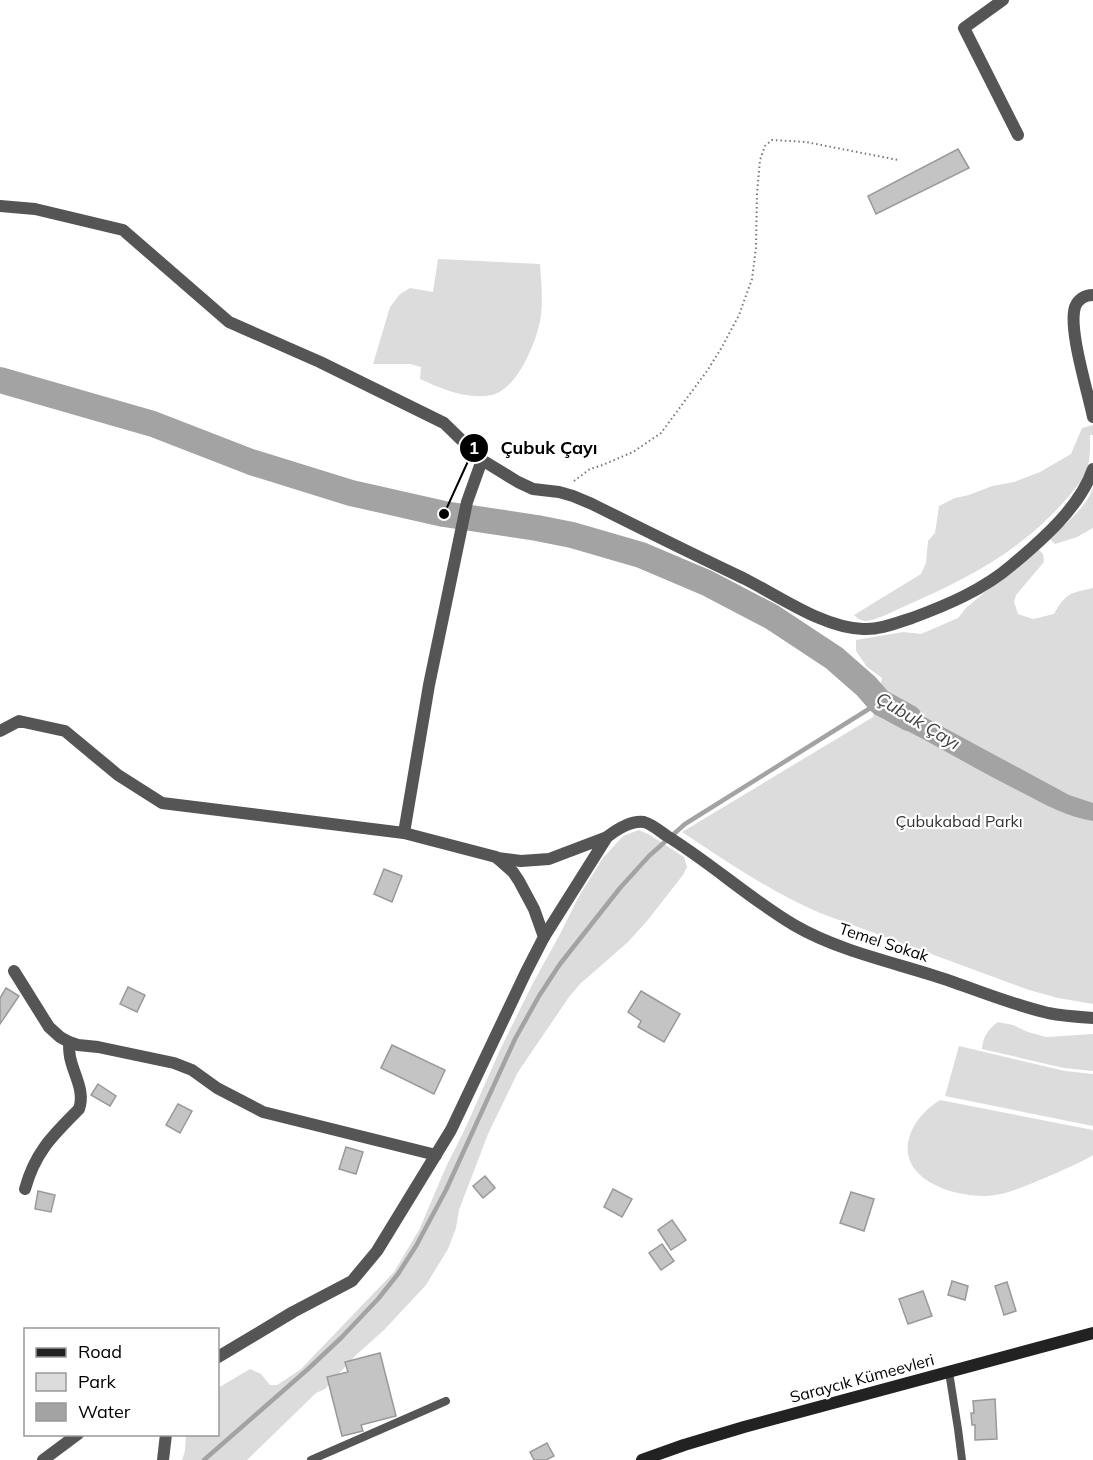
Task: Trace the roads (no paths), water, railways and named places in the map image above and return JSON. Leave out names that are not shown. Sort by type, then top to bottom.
[{"type":"main road","name":"Saraycık Kümeevleri","points":[[642,1460],[744,1427],[1093,1333]]},
{"type":"street","points":[[1003,0],[964,28],[1018,135]]},
{"type":"street","points":[[0,206],[35,209],[123,230],[229,322],[320,362],[444,423],[482,460],[518,482],[533,489],[559,492],[592,504],[824,620],[841,626],[865,630],[895,624],[940,608],[978,589],[1000,575],[1052,529],[1089,481],[1093,469]]},
{"type":"street","points":[[1093,295],[1080,299],[1075,307],[1074,317],[1079,360],[1093,417]]},
{"type":"street","points":[[404,833],[429,685],[460,535],[467,502],[482,460]]},
{"type":"street","points":[[0,731],[19,721],[65,731],[118,775],[162,803],[404,833],[496,857],[521,861],[549,859],[607,837]]},
{"type":"street","name":"Temel Sokak","points":[[607,837],[633,823],[646,823],[686,848],[787,921],[838,946],[965,985],[1027,1007],[1049,1013],[1093,1018]]},
{"type":"street","points":[[219,1356],[293,1311],[352,1281],[377,1251],[451,1130],[525,972],[544,937],[607,837]]},
{"type":"street","points":[[496,857],[513,872],[523,888],[534,909],[544,937]]},
{"type":"street","points":[[14,971],[49,1027],[69,1042],[174,1063],[192,1070],[217,1088],[263,1112],[436,1155]]},
{"type":"street","points":[[25,1189],[32,1167],[45,1145],[81,1103],[81,1094],[70,1060],[69,1042]]},
{"type":"street","points":[[43,1460],[75,1436]]},
{"type":"street","points":[[163,1460],[166,1436]]},
{"type":"lane","points":[[949,1372],[962,1460]]},
{"type":"lane","points":[[311,1460],[446,1401]]},
{"type":"water","points":[[882,694],[1069,795],[1093,803],[1093,821],[1047,805],[874,714]]},
{"type":"waterway","name":"Çubuk Çayı","points":[[0,380],[153,424],[251,462],[351,493],[444,514],[572,535],[641,555],[707,583],[772,617],[834,658],[866,686],[880,702],[909,718]]},
{"type":"waterway","points":[[204,1460],[341,1338],[398,1274],[446,1190],[515,1039],[539,996],[560,964],[620,888],[649,856],[685,824],[880,702]]},
{"type":"place","name":"Çubuk Çayı","points":[[444,514]]},
{"type":"park label","name":"Çubukabad Parkı","points":[[959,821]]}]
